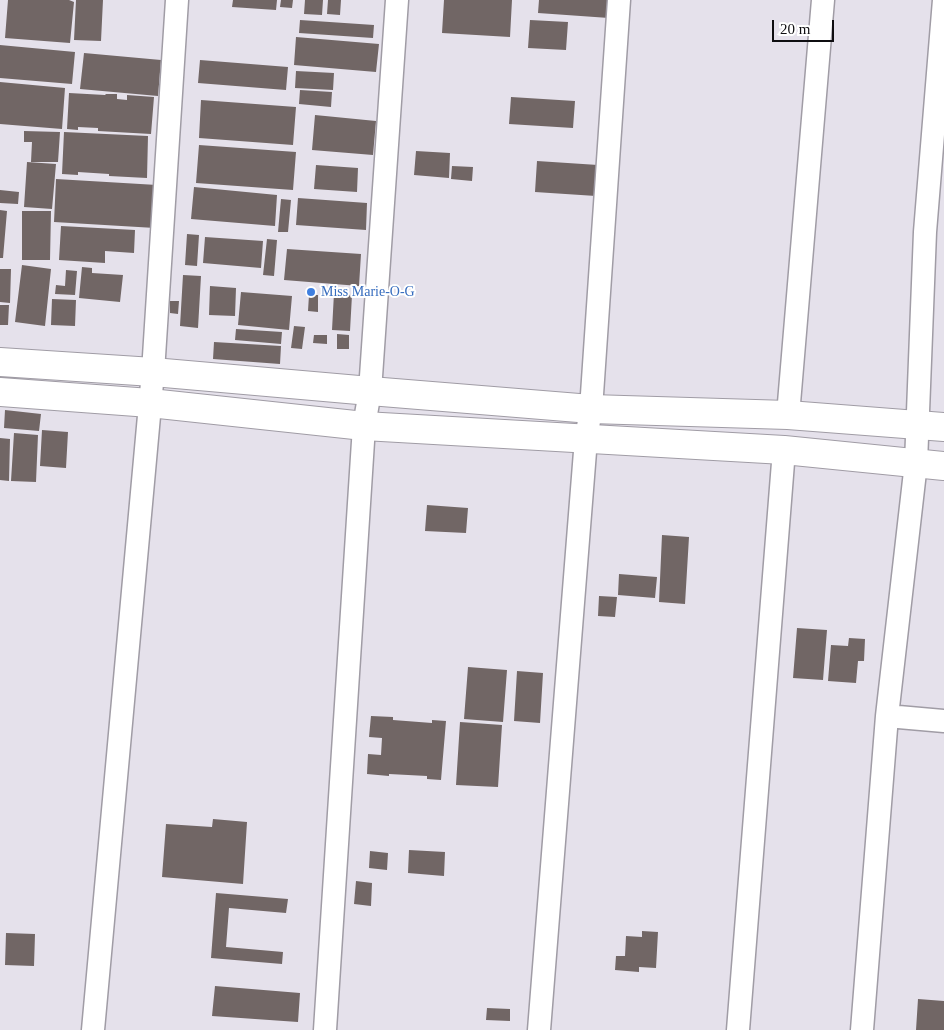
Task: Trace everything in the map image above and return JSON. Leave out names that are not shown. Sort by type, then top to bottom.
[{"type":"main road","points":[[0,362],[153,372],[590,409],[788,415],[944,427]]},
{"type":"main road","points":[[0,392],[150,402],[364,426],[784,450],[944,466]]},
{"type":"street","points":[[93,1030],[153,372],[177,0]]},
{"type":"street","points":[[325,1030],[364,426],[370,391],[396,0]]},
{"type":"street","points":[[538,1030],[590,409],[619,0]]},
{"type":"street","points":[[788,415],[823,0]]},
{"type":"street","points":[[862,1030],[887,716],[916,463],[917,425],[934,232],[944,0]]},
{"type":"street","points":[[738,1030],[784,450]]},
{"type":"street","points":[[887,716],[944,721]]},
{"type":"building","points":[[8,0],[69,0],[74,2],[70,43],[5,38]]},
{"type":"building","points":[[76,0],[103,0],[101,41],[74,40]]},
{"type":"building","points":[[233,0],[277,0],[276,10],[232,7]]},
{"type":"building","points":[[281,0],[293,0],[292,8],[280,7]]},
{"type":"building","points":[[305,0],[323,0],[322,15],[304,14]]},
{"type":"building","points":[[328,0],[341,0],[340,15],[327,14]]},
{"type":"building","points":[[444,0],[512,0],[510,37],[442,33]]},
{"type":"building","points":[[539,0],[610,0],[609,18],[538,13]]},
{"type":"building","points":[[300,20],[374,25],[373,38],[299,33]]},
{"type":"building","points":[[530,20],[568,22],[566,50],[528,48]]},
{"type":"building","points":[[296,37],[379,44],[376,72],[294,65]]},
{"type":"building","points":[[0,45],[75,52],[72,84],[0,78]]},
{"type":"building","points":[[84,53],[161,60],[158,96],[80,89]]},
{"type":"building","points":[[200,60],[288,67],[286,90],[198,83]]},
{"type":"building","points":[[296,71],[334,73],[333,90],[295,88]]},
{"type":"building","points":[[0,82],[65,88],[62,129],[0,124]]},
{"type":"building","points":[[300,90],[332,92],[331,107],[299,104]]},
{"type":"building","points":[[69,93],[117,94],[117,99],[127,100],[127,95],[154,97],[151,134],[98,131],[98,128],[78,127],[78,130],[67,129]]},
{"type":"building","points":[[511,97],[575,101],[573,128],[509,124]]},
{"type":"building","points":[[201,100],[296,107],[293,145],[199,138]]},
{"type":"building","points":[[315,115],[376,121],[373,155],[312,150]]},
{"type":"building","points":[[24,131],[60,132],[58,162],[31,162],[32,142],[24,142]]},
{"type":"building","points":[[64,132],[148,136],[147,178],[78,172],[78,175],[62,174]]},
{"type":"building","points":[[199,145],[296,152],[293,190],[196,183]]},
{"type":"building","points":[[416,151],[450,153],[449,178],[414,175]]},
{"type":"building","points":[[537,161],[598,165],[596,196],[535,192]]},
{"type":"building","points":[[27,162],[56,164],[52,209],[24,207]]},
{"type":"building","points":[[316,165],[358,168],[357,192],[314,189]]},
{"type":"building","points":[[452,166],[473,167],[472,181],[451,179]]},
{"type":"building","points":[[56,179],[157,185],[155,228],[54,222]]},
{"type":"building","points":[[194,187],[277,195],[275,226],[191,219]]},
{"type":"building","points":[[0,190],[19,192],[18,204],[0,203]]},
{"type":"building","points":[[298,198],[367,203],[366,230],[296,225]]},
{"type":"building","points":[[281,199],[291,200],[288,232],[278,232]]},
{"type":"building","points":[[0,210],[7,211],[3,258],[0,258]]},
{"type":"building","points":[[22,211],[51,211],[50,260],[22,260]]},
{"type":"building","points":[[61,226],[135,230],[134,253],[105,251],[105,263],[59,260]]},
{"type":"building","points":[[187,234],[199,235],[197,266],[185,265]]},
{"type":"building","points":[[205,237],[263,241],[261,268],[203,263]]},
{"type":"building","points":[[267,239],[277,240],[274,276],[263,275]]},
{"type":"building","points":[[287,249],[361,254],[359,286],[284,280]]},
{"type":"building","points":[[22,265],[51,269],[45,326],[15,322]]},
{"type":"building","points":[[82,267],[92,268],[92,273],[123,275],[120,302],[79,298]]},
{"type":"building","points":[[0,269],[11,269],[10,303],[0,302]]},
{"type":"building","points":[[66,270],[77,271],[75,295],[55,294],[56,285],[65,286]]},
{"type":"building","points":[[183,275],[201,276],[198,328],[180,326]]},
{"type":"building","points":[[210,286],[236,288],[235,316],[209,315]]},
{"type":"building","points":[[241,292],[292,296],[289,330],[238,325]]},
{"type":"building","points":[[334,293],[352,295],[350,331],[332,330]]},
{"type":"building","points":[[309,295],[318,295],[318,312],[308,311]]},
{"type":"building","points":[[52,299],[76,300],[75,326],[51,325]]},
{"type":"building","points":[[170,301],[179,301],[178,314],[170,313]]},
{"type":"building","points":[[0,305],[9,305],[8,325],[0,325]]},
{"type":"building","points":[[294,326],[305,327],[302,349],[291,348]]},
{"type":"building","points":[[236,329],[282,332],[281,344],[235,340]]},
{"type":"building","points":[[337,334],[349,335],[349,349],[337,349]]},
{"type":"building","points":[[314,335],[327,335],[327,344],[313,343]]},
{"type":"building","points":[[214,342],[281,346],[280,364],[213,359]]},
{"type":"building","points":[[5,410],[41,414],[39,431],[4,428]]},
{"type":"building","points":[[42,430],[68,432],[66,468],[40,466]]},
{"type":"building","points":[[14,433],[38,435],[36,482],[11,481]]},
{"type":"building","points":[[0,438],[10,439],[9,481],[0,480]]},
{"type":"building","points":[[427,505],[468,508],[466,533],[425,531]]},
{"type":"building","points":[[662,535],[689,537],[685,604],[659,602]]},
{"type":"building","points":[[619,574],[657,577],[655,598],[618,595]]},
{"type":"building","points":[[599,596],[617,597],[615,617],[598,616]]},
{"type":"building","points":[[797,628],[827,630],[823,680],[793,678]]},
{"type":"building","points":[[849,638],[865,639],[864,661],[858,661],[856,683],[828,681],[831,645],[848,646]]},
{"type":"building","points":[[468,667],[507,670],[503,722],[464,719]]},
{"type":"building","points":[[517,671],[543,673],[540,723],[514,721]]},
{"type":"building","points":[[371,716],[393,717],[393,720],[432,723],[432,720],[446,721],[441,780],[427,779],[427,776],[367,774],[368,754],[381,755],[382,738],[369,737]]},
{"type":"building","points":[[460,722],[502,725],[498,787],[456,785]]},
{"type":"building","points":[[213,819],[247,822],[243,884],[162,877],[166,824],[212,827]]},
{"type":"building","points":[[409,850],[445,852],[444,876],[408,873]]},
{"type":"building","points":[[370,851],[388,853],[387,870],[369,868]]},
{"type":"building","points":[[356,881],[372,883],[371,906],[354,904]]},
{"type":"building","points":[[216,893],[288,899],[286,913],[229,908],[226,947],[283,952],[282,964],[211,958]]},
{"type":"building","points":[[642,931],[658,932],[656,968],[639,967],[639,972],[615,970],[616,956],[625,956],[626,936],[642,937]]},
{"type":"building","points":[[6,933],[35,934],[34,966],[5,965]]},
{"type":"building","points":[[215,986],[300,993],[298,1022],[212,1016]]},
{"type":"building","points":[[918,999],[944,1001],[944,1030],[916,1030]]},
{"type":"building","points":[[487,1008],[510,1009],[510,1021],[486,1020]]},
{"type":"place","name":"Miss Marie-O-G","points":[[311,292]]}]
